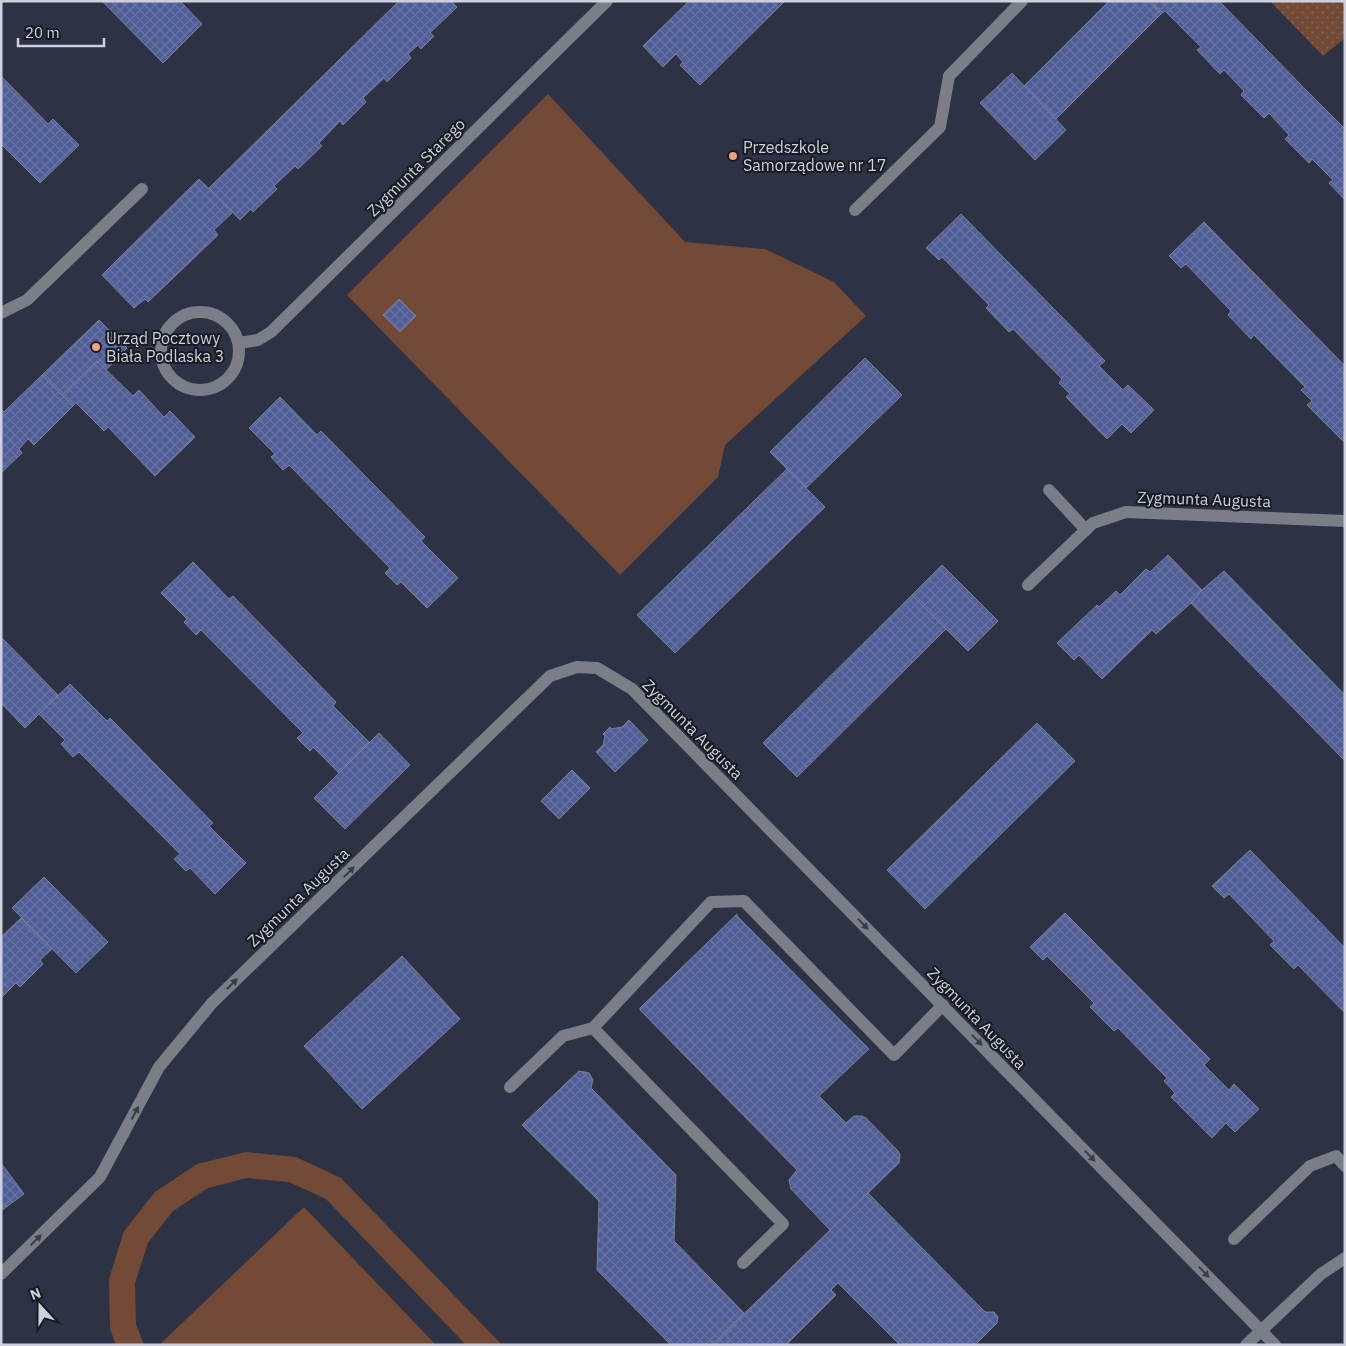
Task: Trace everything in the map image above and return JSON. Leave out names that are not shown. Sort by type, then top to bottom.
[{"type":"street","name":"Zygmunta Starego","points":[[239,343],[258,340],[271,332],[607,1]]},
{"type":"street","points":[[855,210],[940,127],[949,76],[1022,1]]},
{"type":"street","points":[[1,313],[26,300],[142,189]]},
{"type":"street","points":[[191,312],[207,312],[222,318],[233,328],[239,343],[240,358],[234,372],[224,384],[210,390],[194,391],[180,386],[168,375],[161,361],[161,345],[166,331],[177,319],[191,312]]},
{"type":"street","points":[[1049,490],[1086,530]]},
{"type":"street","name":"Zygmunta Augusta","points":[[1028,585],[1093,523],[1126,512],[1345,521]]},
{"type":"street","name":"Zygmunta Augusta","points":[[1,1274],[100,1177],[159,1067],[212,1003],[550,676],[577,667],[597,668],[632,689],[1275,1345]]},
{"type":"street","points":[[510,1087],[563,1036],[593,1028],[711,902],[744,901],[894,1055],[943,1006]]},
{"type":"street","points":[[593,1028],[783,1224],[743,1263]]},
{"type":"street","points":[[1234,1239],[1310,1166],[1336,1156],[1345,1166]]},
{"type":"street","points":[[1246,1345],[1321,1274],[1345,1258]]},
{"type":"shaded area","points":[[1270,1],[1345,1],[1345,38],[1323,56]]},
{"type":"shaded area","points":[[548,94],[685,242],[765,249],[834,282],[866,316],[725,445],[718,477],[620,575],[347,295]]},
{"type":"shaded area","points":[[246,1152],[296,1157],[341,1178],[502,1345],[466,1345],[326,1199],[289,1182],[247,1178],[208,1188],[173,1211],[148,1243],[135,1283],[136,1324],[144,1345],[116,1345],[110,1329],[109,1279],[124,1231],[155,1192],[197,1164]]},
{"type":"shaded area","points":[[304,1207],[436,1345],[159,1345]]},
{"type":"building","points":[[102,1],[169,1],[171,3],[180,1],[202,24],[163,63]]},
{"type":"building","points":[[399,1],[451,1],[457,7],[430,33],[434,36],[421,49],[418,45],[408,54],[411,58],[387,82],[384,78],[363,98],[366,102],[343,125],[340,121],[319,143],[322,146],[298,169],[295,166],[274,186],[277,189],[253,212],[251,209],[240,220],[209,188]]},
{"type":"building","points":[[689,1],[785,1],[700,85],[680,65],[683,62],[676,54],[663,67],[643,46]]},
{"type":"building","points":[[1109,1],[1148,1],[1161,14],[1056,119],[1024,86]]},
{"type":"building","points":[[1150,1],[1219,1],[1345,129],[1345,200],[1329,183],[1333,180],[1312,159],[1309,163],[1285,139],[1289,135],[1269,113],[1264,118],[1241,95],[1244,91],[1224,70],[1220,74],[1197,50],[1201,47],[1165,11],[1161,14]]},
{"type":"building","points":[[1012,73],[1066,130],[1035,160],[980,103]]},
{"type":"building","points":[[1,76],[48,124],[53,119],[79,145],[40,183],[1,144]]},
{"type":"building","points":[[199,179],[233,212],[214,230],[218,235],[148,302],[145,299],[134,308],[102,275]]},
{"type":"building","points":[[961,214],[1105,361],[1099,366],[1123,390],[1128,385],[1154,410],[1131,433],[1122,424],[1107,439],[1066,397],[1070,394],[1059,383],[1062,379],[1013,329],[1009,332],[986,308],[989,305],[942,257],[939,260],[926,248]]},
{"type":"building","points":[[1204,222],[1345,366],[1343,374],[1345,376],[1345,443],[1307,405],[1312,401],[1301,390],[1305,387],[1254,335],[1251,339],[1228,315],[1231,311],[1186,264],[1181,268],[1169,256]]},
{"type":"building","points":[[399,299],[416,316],[400,332],[383,315]]},
{"type":"building","points":[[99,320],[127,348],[106,370],[97,361],[62,395],[42,375]]},
{"type":"building","points":[[865,358],[902,395],[806,488],[770,452]]},
{"type":"building","points":[[97,361],[133,396],[139,390],[164,417],[170,411],[195,437],[155,476],[108,427],[104,431],[76,403],[73,406],[62,395]]},
{"type":"building","points":[[42,375],[73,406],[34,445],[28,439],[19,449],[22,453],[1,473],[1,409],[4,412]]},
{"type":"building","points":[[280,397],[317,435],[321,431],[425,537],[421,541],[458,578],[427,608],[401,582],[397,585],[385,573],[390,568],[289,465],[283,470],[271,457],[275,454],[249,428]]},
{"type":"building","points":[[787,469],[825,507],[675,653],[637,615]]},
{"type":"building","points":[[1168,555],[1202,590],[1191,603],[1156,634],[1152,630],[1102,679],[1079,655],[1074,660],[1057,643],[1097,605],[1099,607],[1116,591],[1120,595],[1146,569],[1150,572]]},
{"type":"building","points":[[193,562],[229,599],[233,596],[336,702],[333,706],[370,743],[339,773],[313,747],[310,751],[297,738],[303,733],[201,630],[196,635],[184,622],[187,619],[161,593]]},
{"type":"building","points":[[942,565],[998,621],[968,651],[912,595]]},
{"type":"building","points":[[1224,571],[1345,695],[1345,761],[1191,603],[1202,590]]},
{"type":"building","points":[[912,595],[946,629],[797,777],[763,743]]},
{"type":"building","points":[[1,637],[58,695],[25,728],[1,703]]},
{"type":"building","points":[[70,684],[107,721],[110,718],[213,823],[209,826],[246,863],[215,894],[190,868],[186,871],[174,859],[180,854],[79,752],[73,757],[61,744],[65,740],[39,714]]},
{"type":"building","points":[[629,720],[648,740],[615,772],[596,752],[603,745],[605,736],[603,734],[610,727],[611,729],[622,727]]},
{"type":"building","points":[[1037,723],[1075,761],[925,909],[887,870]]},
{"type":"building","points":[[379,733],[410,765],[345,829],[314,798]]},
{"type":"building","points":[[572,770],[590,788],[559,819],[541,801]]},
{"type":"building","points":[[1250,850],[1345,948],[1345,1013],[1298,965],[1294,969],[1270,945],[1274,941],[1229,894],[1224,898],[1212,886]]},
{"type":"building","points":[[44,877],[108,942],[76,973],[12,908]]},
{"type":"building","points":[[1065,913],[1210,1059],[1204,1065],[1229,1090],[1234,1084],[1259,1109],[1235,1132],[1226,1123],[1212,1138],[1171,1097],[1175,1093],[1164,1081],[1167,1078],[1118,1028],[1114,1031],[1090,1007],[1094,1003],[1047,956],[1043,960],[1030,947]]},
{"type":"building","points":[[737,914],[869,1049],[819,1096],[846,1123],[854,1116],[866,1118],[898,1151],[900,1155],[899,1163],[830,1230],[791,1189],[789,1180],[797,1170],[640,1010]]},
{"type":"building","points":[[21,918],[52,949],[40,960],[43,964],[20,987],[16,983],[1,998],[1,937]]},
{"type":"building","points":[[402,956],[460,1019],[362,1109],[304,1046]]},
{"type":"building","points":[[579,1071],[589,1073],[593,1080],[591,1088],[676,1175],[674,1241],[744,1313],[712,1345],[671,1345],[597,1270],[599,1201],[522,1125]]},
{"type":"building","points":[[1,1163],[24,1194],[1,1211]]},
{"type":"building","points":[[868,1193],[985,1312],[994,1312],[998,1317],[997,1323],[975,1345],[900,1345],[838,1283],[831,1290],[836,1295],[786,1345],[712,1345]]},
{"type":"place","name":"Przedszkole Samorządowe nr 17","points":[[733,156]]},
{"type":"place","name":"Urząd Pocztowy Biała Podlaska 3","points":[[96,347]]}]
